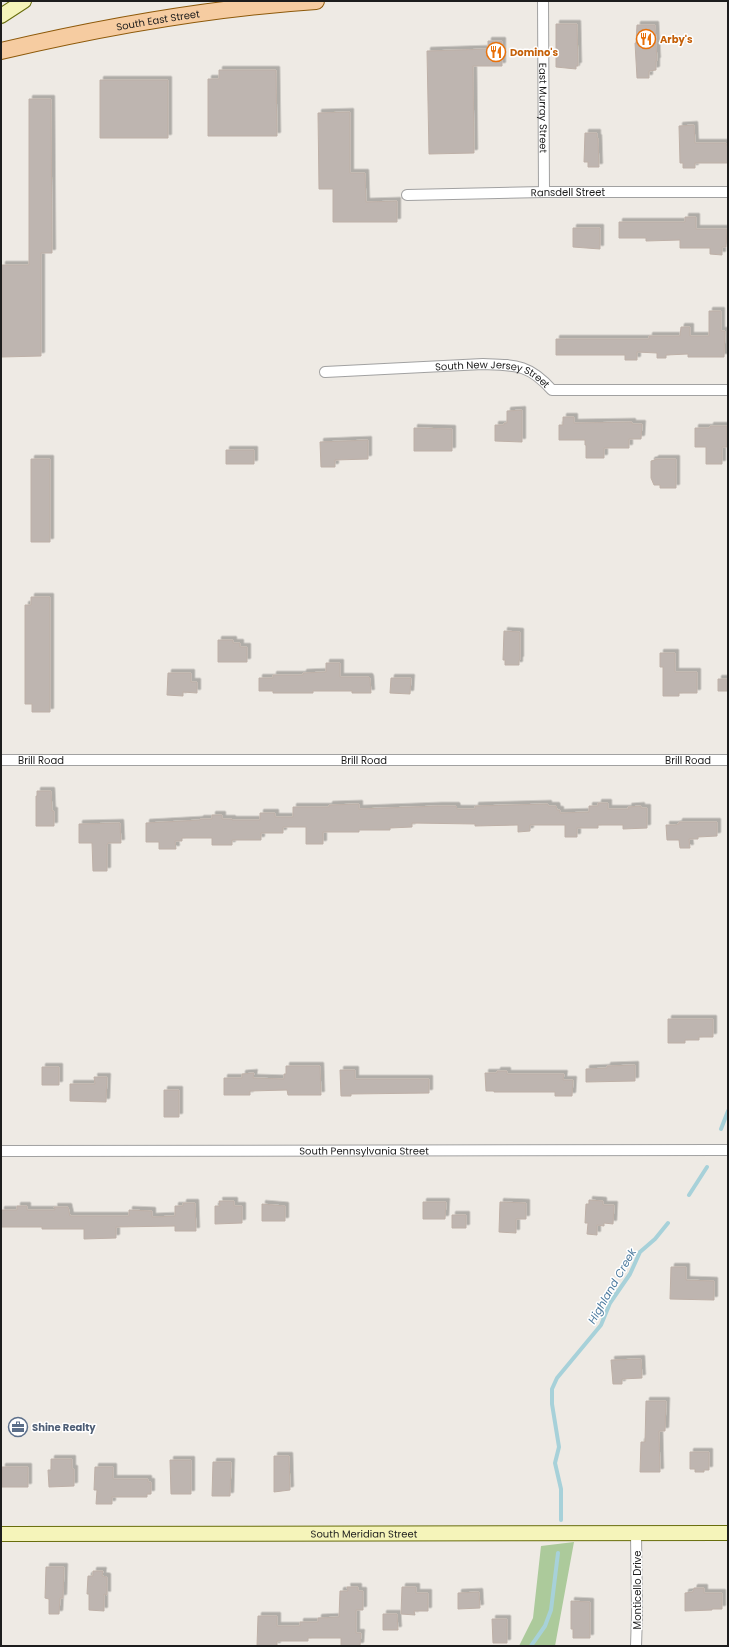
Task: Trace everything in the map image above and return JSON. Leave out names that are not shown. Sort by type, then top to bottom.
[{"type":"main road","points":[[1,16],[24,1]]},
{"type":"main road","name":"South East Street","points":[[1,51],[78,34],[142,23],[214,12],[316,1]]},
{"type":"main road","name":"South Meridian Street","points":[[1,1534],[728,1533]]},
{"type":"street","name":"East Murray Street","points":[[543,1],[544,192]]},
{"type":"street","name":"Ransdell Street","points":[[407,195],[544,192],[728,192]]},
{"type":"street","name":"South New Jersey Street","points":[[325,372],[482,364],[506,365],[524,368],[542,378],[552,390],[728,390]]},
{"type":"street","name":"Brill Road","points":[[1,760],[728,760]]},
{"type":"street","name":"South Pennsylvania Street","points":[[1,1151],[728,1150]]},
{"type":"street","name":"Monticello Drive","points":[[636,1533],[636,1646]]},
{"type":"green space","points":[[574,1542],[555,1646],[519,1646],[533,1618],[541,1546]]},
{"type":"building","points":[[556,24],[577,24],[578,66],[576,66],[576,69],[556,67]]},
{"type":"building","points":[[637,25],[655,25],[656,70],[649,71],[649,78],[637,78],[635,43]]},
{"type":"building","points":[[488,41],[502,41],[502,66],[473,66],[474,153],[429,154],[427,51],[488,49]]},
{"type":"building","points":[[219,70],[276,70],[277,136],[208,136],[208,79],[219,79]]},
{"type":"building","points":[[100,80],[168,80],[168,138],[100,138]]},
{"type":"building","points":[[29,99],[51,99],[52,253],[41,253],[41,356],[2,357],[2,265],[29,265]]},
{"type":"building","points":[[350,112],[350,173],[365,173],[366,202],[397,201],[397,222],[333,222],[333,189],[319,189],[318,113]]},
{"type":"building","points":[[694,125],[695,143],[726,143],[728,146],[728,163],[695,163],[695,168],[683,168],[683,163],[680,163],[679,126]]},
{"type":"building","points":[[585,133],[597,133],[599,167],[588,167],[588,162],[584,162]]},
{"type":"building","points":[[685,217],[696,217],[696,229],[727,229],[726,247],[722,247],[722,255],[710,254],[710,248],[680,248],[680,240],[646,241],[646,238],[619,238],[619,222],[685,222]]},
{"type":"building","points":[[573,228],[600,228],[600,249],[573,247]]},
{"type":"building","points":[[709,311],[721,311],[721,331],[725,331],[724,357],[688,357],[688,354],[666,355],[666,358],[657,358],[657,353],[637,352],[637,360],[625,360],[625,355],[556,355],[556,339],[649,339],[649,336],[680,336],[681,327],[690,327],[690,336],[709,336]]},
{"type":"building","points":[[522,410],[522,442],[495,441],[495,425],[504,425],[504,423],[507,423],[507,411]]},
{"type":"building","points":[[563,417],[574,417],[574,423],[632,422],[632,424],[642,424],[641,439],[629,439],[629,448],[604,448],[604,458],[586,458],[585,440],[559,440],[559,425],[563,425]]},
{"type":"building","points":[[710,426],[727,426],[727,447],[722,447],[722,464],[706,464],[706,447],[695,447],[695,428],[710,428]]},
{"type":"building","points":[[414,428],[452,429],[452,451],[414,451]]},
{"type":"building","points":[[368,440],[368,459],[335,460],[335,467],[321,467],[320,442]]},
{"type":"building","points":[[226,450],[254,450],[254,464],[226,464]]},
{"type":"building","points":[[31,459],[50,459],[50,542],[31,542]]},
{"type":"building","points":[[655,459],[676,459],[676,488],[660,488],[660,485],[654,485],[651,478],[651,461]]},
{"type":"building","points":[[31,597],[50,597],[50,712],[32,712],[32,704],[25,704],[25,605],[31,605]]},
{"type":"building","points":[[504,631],[520,632],[519,665],[505,665],[505,660],[503,660]]},
{"type":"building","points":[[218,640],[233,640],[233,643],[240,643],[240,647],[247,647],[247,662],[218,662]]},
{"type":"building","points":[[660,653],[675,653],[675,672],[697,672],[697,693],[679,693],[679,696],[663,696],[663,667],[660,667]]},
{"type":"building","points":[[326,663],[340,663],[340,677],[369,677],[371,693],[352,693],[352,691],[313,691],[313,693],[273,693],[273,691],[259,691],[259,678],[273,678],[273,675],[303,675],[303,673],[326,672]]},
{"type":"building","points":[[168,673],[191,673],[191,682],[197,682],[197,693],[183,692],[183,696],[167,695]]},
{"type":"building","points":[[391,678],[411,678],[410,694],[390,693]]},
{"type":"building","points":[[718,679],[728,679],[728,691],[718,691]]},
{"type":"building","points":[[37,791],[51,791],[52,811],[54,811],[54,826],[36,826]]},
{"type":"building","points":[[598,803],[608,803],[608,809],[629,809],[628,807],[641,806],[641,808],[647,808],[647,828],[623,829],[623,825],[598,825],[598,828],[577,828],[577,837],[565,837],[565,825],[530,825],[530,831],[518,832],[518,825],[475,826],[475,824],[412,823],[412,827],[390,828],[390,830],[323,832],[323,844],[306,844],[306,827],[283,827],[283,833],[261,833],[261,840],[232,840],[232,845],[212,845],[212,838],[182,838],[182,841],[175,841],[176,849],[159,849],[159,842],[146,842],[146,823],[212,819],[212,815],[222,815],[222,819],[260,820],[260,813],[275,813],[275,817],[293,817],[293,807],[329,807],[329,805],[359,804],[359,809],[456,806],[457,809],[475,809],[475,806],[548,804],[548,806],[556,806],[557,810],[560,810],[560,813],[589,812],[589,806],[598,806]]},
{"type":"building","points":[[679,822],[717,822],[717,836],[689,839],[690,848],[680,848],[679,840],[667,840],[666,825],[675,825],[679,824]]},
{"type":"building","points":[[120,823],[121,843],[108,843],[107,845],[107,871],[93,871],[92,843],[79,843],[79,824]]},
{"type":"building","points":[[668,1019],[713,1019],[713,1037],[699,1037],[699,1040],[685,1040],[685,1043],[668,1043]]},
{"type":"building","points":[[635,1065],[635,1081],[586,1082],[586,1069],[607,1068],[607,1066]]},
{"type":"building","points":[[286,1066],[320,1066],[321,1095],[288,1095],[287,1090],[250,1091],[250,1095],[224,1095],[224,1078],[242,1078],[242,1074],[254,1073],[253,1078],[284,1079],[284,1074],[286,1074]]},
{"type":"building","points":[[42,1067],[59,1067],[59,1085],[42,1085]]},
{"type":"building","points":[[340,1070],[355,1070],[355,1079],[429,1079],[429,1093],[351,1094],[351,1096],[341,1096]]},
{"type":"building","points":[[497,1071],[507,1071],[507,1074],[564,1074],[563,1080],[573,1080],[572,1096],[555,1096],[555,1092],[486,1091],[485,1073],[497,1073]]},
{"type":"building","points":[[94,1077],[107,1077],[106,1102],[70,1101],[70,1084],[95,1084]]},
{"type":"building","points":[[164,1090],[179,1090],[179,1117],[164,1117]]},
{"type":"building","points":[[589,1200],[603,1201],[603,1205],[614,1205],[613,1224],[604,1223],[604,1226],[597,1225],[597,1235],[587,1234],[588,1223],[585,1223],[586,1204],[589,1204]]},
{"type":"building","points":[[219,1201],[234,1201],[234,1206],[242,1206],[242,1223],[215,1224],[215,1206],[220,1206]]},
{"type":"building","points":[[423,1202],[446,1202],[445,1219],[423,1219]]},
{"type":"building","points":[[500,1202],[526,1203],[526,1219],[516,1219],[516,1233],[499,1232]]},
{"type":"building","points":[[183,1203],[195,1203],[196,1231],[175,1231],[175,1226],[116,1227],[116,1238],[84,1239],[84,1229],[1,1227],[1,1210],[17,1210],[17,1206],[27,1206],[27,1210],[55,1210],[54,1207],[68,1207],[70,1216],[129,1216],[129,1210],[152,1211],[152,1217],[175,1216],[175,1206],[183,1206]]},
{"type":"building","points":[[262,1204],[285,1206],[285,1221],[262,1221]]},
{"type":"building","points":[[452,1215],[466,1215],[466,1228],[452,1228]]},
{"type":"building","points":[[671,1267],[686,1267],[686,1280],[714,1281],[714,1300],[670,1299]]},
{"type":"building","points":[[641,1359],[642,1378],[622,1379],[622,1384],[613,1384],[611,1360]]},
{"type":"building","points":[[646,1401],[666,1401],[665,1431],[659,1431],[660,1472],[640,1472],[641,1442],[645,1442]]},
{"type":"building","points":[[690,1452],[709,1452],[709,1470],[704,1470],[704,1472],[695,1472],[695,1469],[690,1469]]},
{"type":"building","points":[[274,1456],[289,1456],[290,1490],[274,1492]]},
{"type":"building","points":[[51,1459],[72,1459],[72,1469],[74,1469],[74,1486],[49,1487],[48,1470],[51,1470]]},
{"type":"building","points":[[170,1460],[191,1460],[191,1494],[171,1494]]},
{"type":"building","points":[[213,1462],[231,1462],[230,1496],[212,1496]]},
{"type":"building","points":[[2,1467],[28,1467],[28,1487],[2,1487]]},
{"type":"building","points":[[95,1467],[113,1467],[113,1479],[148,1479],[148,1482],[151,1482],[151,1494],[147,1494],[147,1497],[112,1497],[112,1504],[96,1504],[97,1490],[94,1490]]},
{"type":"building","points":[[46,1567],[64,1567],[63,1598],[60,1598],[59,1614],[49,1614],[49,1599],[45,1598]]},
{"type":"building","points":[[93,1571],[103,1571],[102,1576],[107,1577],[107,1595],[104,1594],[104,1611],[89,1610],[89,1594],[87,1594],[88,1576],[93,1576]]},
{"type":"building","points":[[347,1587],[358,1587],[358,1591],[363,1591],[363,1610],[356,1610],[356,1633],[361,1633],[360,1646],[341,1646],[341,1638],[308,1638],[308,1641],[277,1641],[277,1646],[257,1646],[258,1616],[277,1616],[277,1626],[300,1626],[300,1622],[318,1622],[318,1618],[339,1617],[340,1591],[348,1591]]},
{"type":"building","points":[[402,1587],[416,1587],[416,1593],[428,1593],[428,1611],[414,1611],[415,1615],[401,1614]]},
{"type":"building","points":[[694,1588],[704,1588],[704,1593],[722,1593],[722,1609],[685,1611],[685,1593],[693,1592]]},
{"type":"building","points":[[479,1592],[480,1608],[458,1609],[458,1593]]},
{"type":"building","points":[[571,1601],[590,1602],[590,1638],[573,1638],[573,1629],[571,1629]]},
{"type":"building","points":[[383,1614],[397,1614],[398,1630],[383,1630]]},
{"type":"building","points":[[492,1619],[507,1619],[507,1643],[493,1643]]},
{"type":"waterway","name":"Highland Creek","points":[[721,1129],[728,1111]]},
{"type":"waterway","name":"Highland Creek","points":[[689,1195],[707,1167]]},
{"type":"waterway","name":"Highland Creek","points":[[561,1520],[561,1489],[555,1463],[559,1447],[552,1404],[552,1389],[557,1378],[601,1325],[610,1303],[630,1274],[640,1252],[655,1239],[668,1223]]},
{"type":"waterway","name":"Highland Creek","points":[[531,1646],[545,1626],[551,1610],[558,1553]]},
{"type":"place","name":"Arby's","points":[[646,39]]},
{"type":"place","name":"Domino's","points":[[496,52]]},
{"type":"place","name":"Shine Realty","points":[[18,1427]]}]
